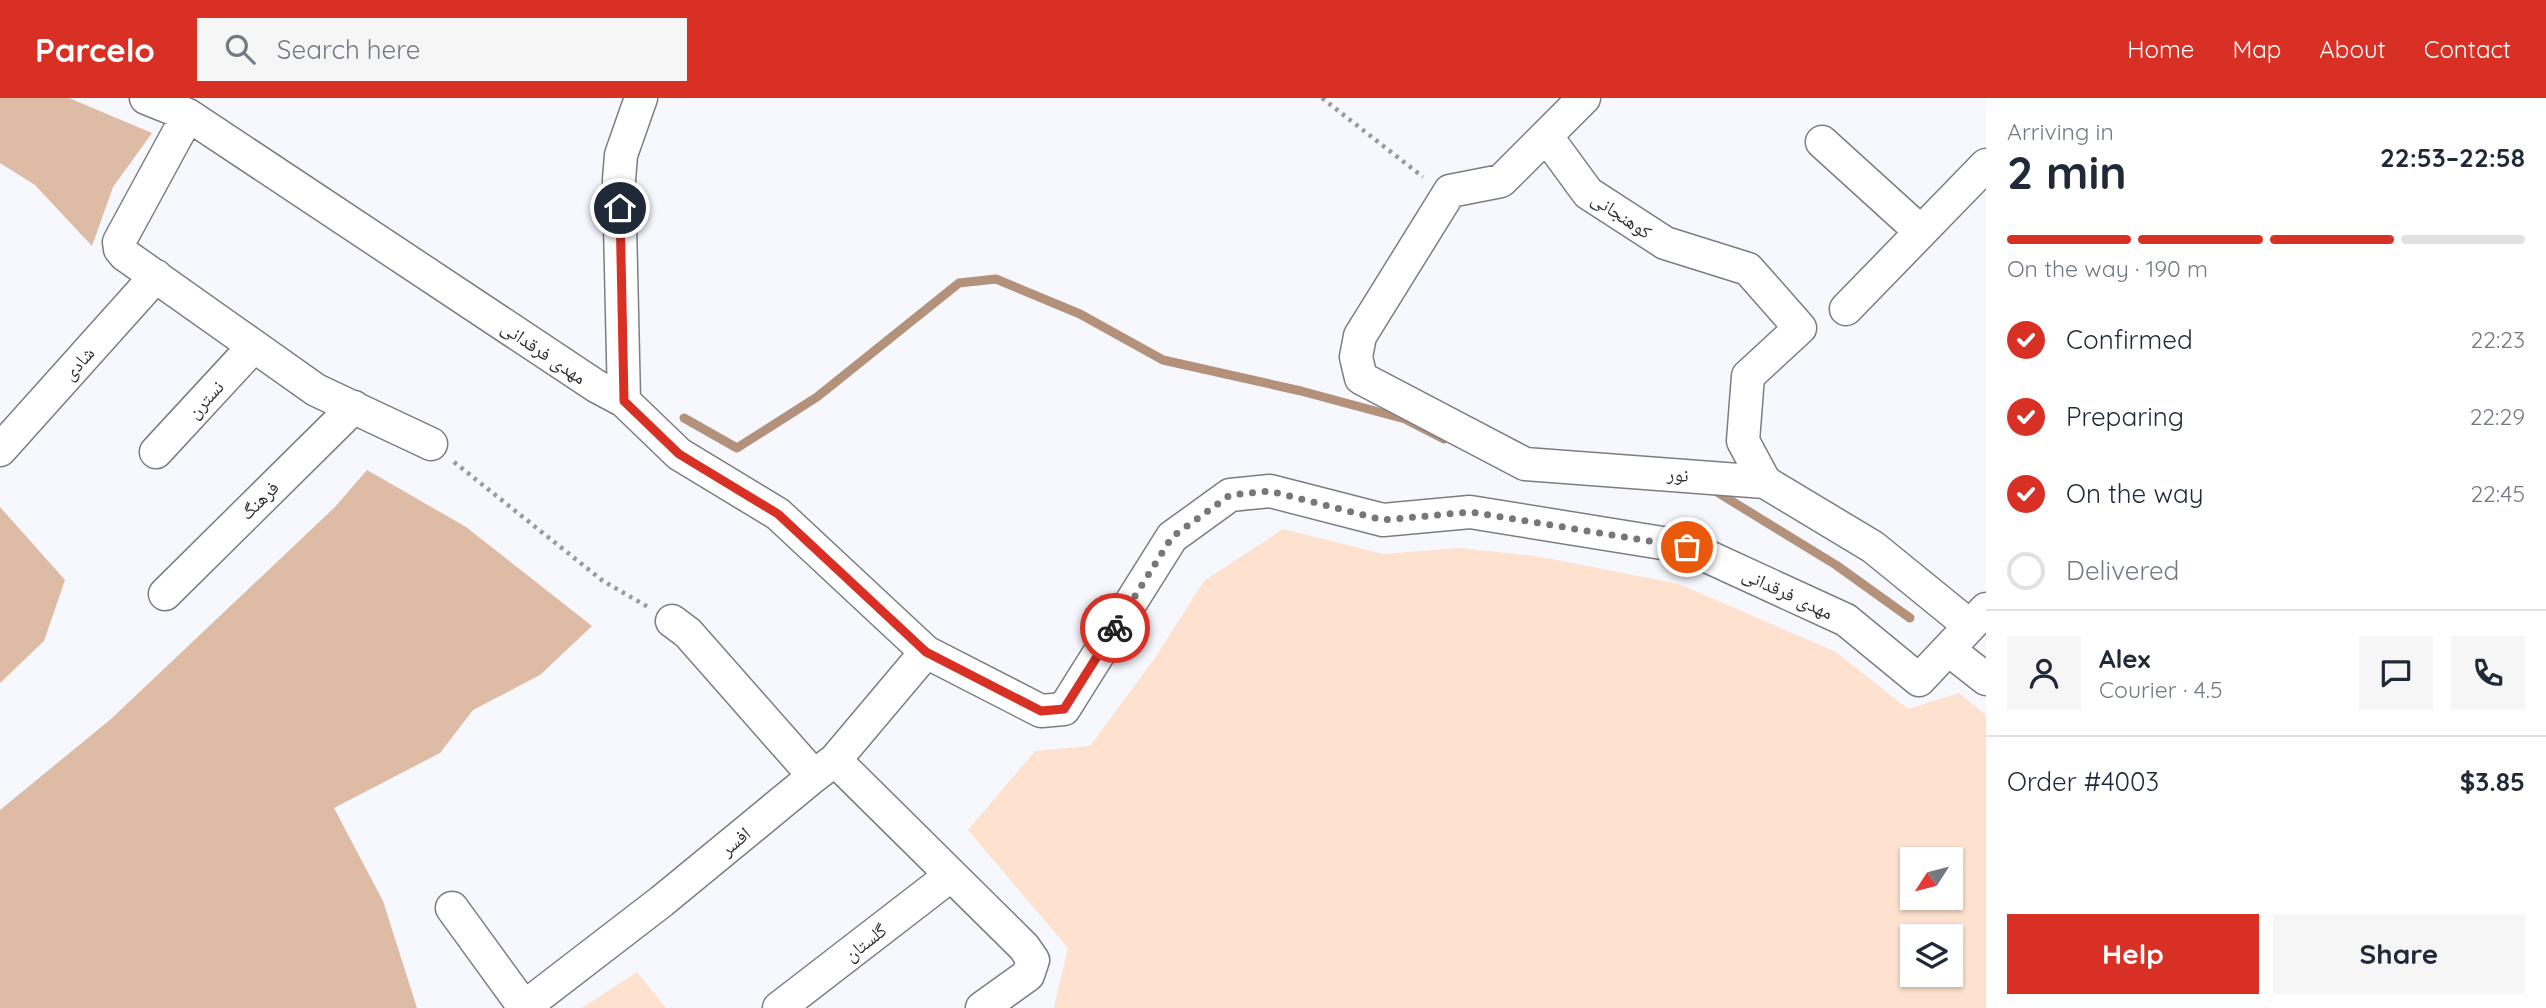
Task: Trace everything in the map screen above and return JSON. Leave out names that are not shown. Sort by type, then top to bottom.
[{"type":"street","name":"مهدی فرقدانی","points":[[146,98],[188,115],[596,386],[624,401],[679,454],[778,514],[926,652],[1041,711],[1064,709],[1172,537],[1230,495],[1270,491],[1383,520],[1470,512],[1687,547],[1846,620],[1919,680],[1949,650]]},
{"type":"street","points":[[624,401],[619,180],[621,155],[641,98]]},
{"type":"street","points":[[1450,191],[1501,181],[1584,98]]},
{"type":"street","points":[[188,115],[119,242],[120,249],[316,390],[431,444]]},
{"type":"street","name":"کوهنجانی","points":[[1547,137],[1588,193],[1665,243],[1748,269],[1800,328],[1748,376],[1743,441],[1765,482]]},
{"type":"street","points":[[1822,142],[1920,231]]},
{"type":"street","points":[[1846,309],[1986,165]]},
{"type":"street","name":"نور","points":[[1450,191],[1360,336],[1356,357],[1361,378],[1525,464],[1765,482],[1873,547],[1978,617]]},
{"type":"street","name":"شادی","points":[[2,445],[156,276]]},
{"type":"street","name":"نسترن","points":[[156,452],[254,346]]},
{"type":"street","name":"فرهنگ","points":[[165,594],[354,407]]},
{"type":"street","points":[[1978,617],[1949,650],[1986,679]]},
{"type":"street","points":[[672,621],[688,633],[825,768],[950,876],[1024,947],[1033,960],[1028,975],[982,1008]]},
{"type":"street","name":"افسر","points":[[523,1008],[662,901],[825,768],[926,652]]},
{"type":"street","name":"گلستان","points":[[779,1008],[950,876]]},
{"type":"street","points":[[452,908],[523,1008]]},
{"type":"path","points":[[1322,98],[1414,173],[1450,191]]},
{"type":"path","points":[[431,444],[603,581],[672,621]]},
{"type":"shaded area","points":[[0,98],[69,98],[152,133],[113,187],[92,246],[35,185],[0,163]]},
{"type":"shaded area","points":[[367,470],[466,527],[592,626],[540,675],[473,710],[440,753],[334,808],[383,901],[417,1008],[0,1008],[0,810],[111,719],[335,507]]},
{"type":"shaded area","points":[[0,507],[65,580],[44,641],[0,683]]},
{"type":"shaded area","points":[[1283,529],[1383,554],[1459,548],[1536,556],[1679,584],[1836,652],[1908,709],[1959,693],[1986,715],[1986,1008],[1054,1008],[1068,948],[968,830],[1035,751],[1090,746],[1155,658],[1204,581]]},
{"type":"shaded area","points":[[637,972],[666,1008],[582,1008]]},
{"type":"waterway","points":[[684,418],[737,448],[817,397],[959,283],[996,279],[1080,314],[1163,360],[1301,391],[1405,419],[1444,439]]},
{"type":"waterway","points":[[1712,489],[1836,565],[1910,618]]},
{"type":"way so far","points":[[1115,628],[1172,537],[1230,495],[1270,491],[1383,520],[1470,512],[1687,547]]},
{"type":"route","points":[[620,208],[624,401],[679,454],[778,514],[926,652],[1041,711],[1064,709],[1115,628]]}]
